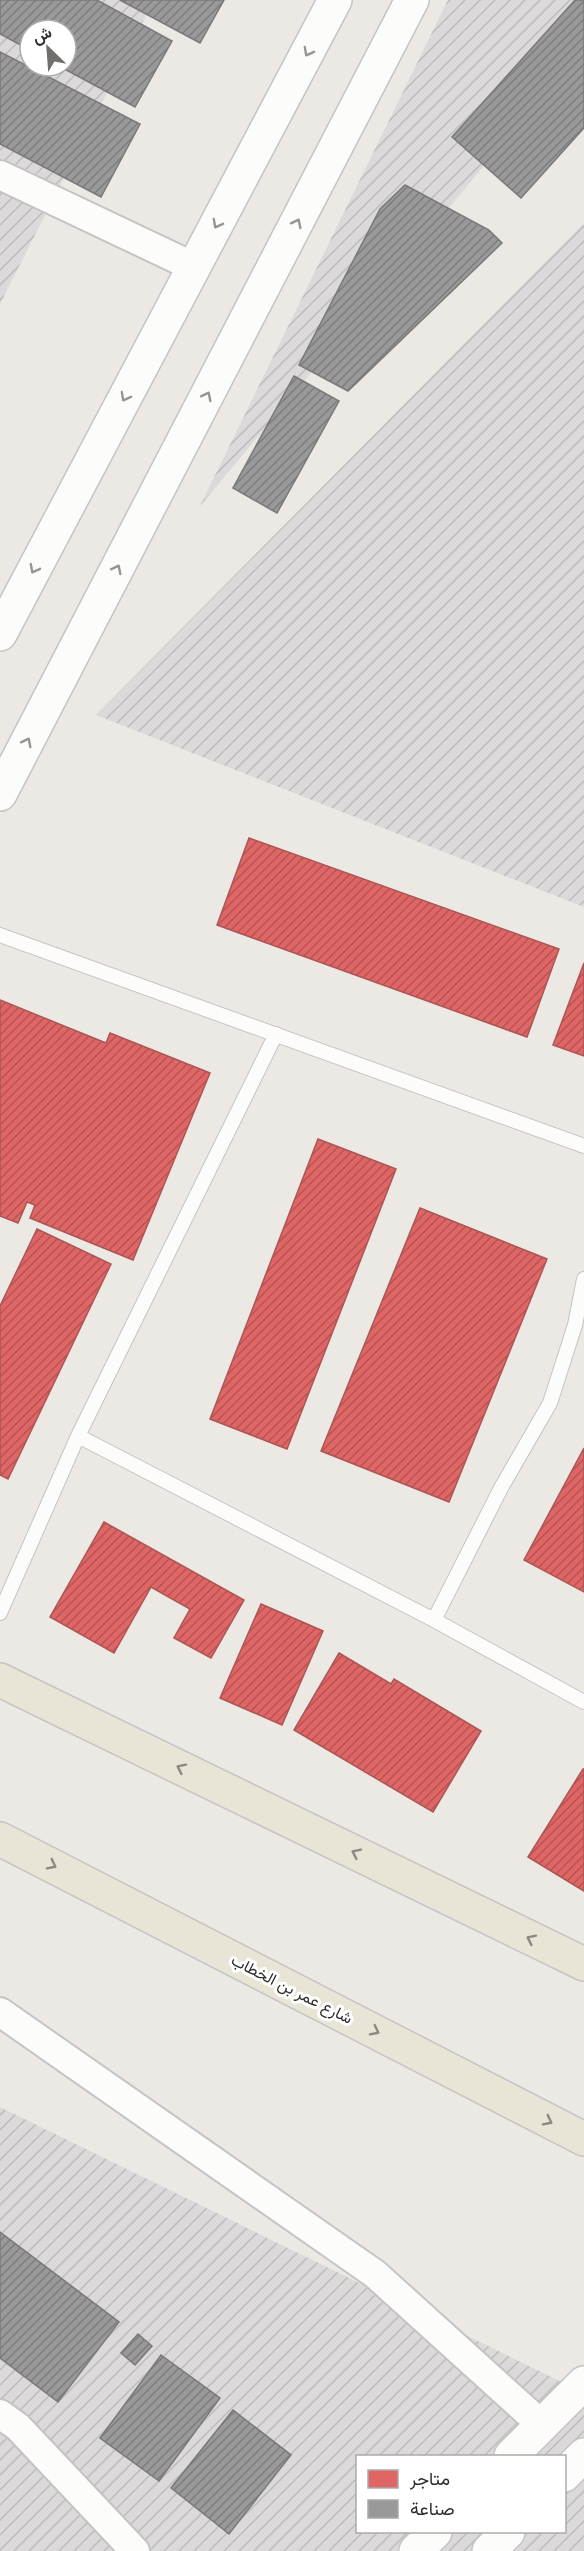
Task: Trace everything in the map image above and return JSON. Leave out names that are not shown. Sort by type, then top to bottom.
[{"type":"main road","points":[[0,1680],[584,1964]]},
{"type":"main road","name":"شارع عمر بن الخطاب","points":[[0,1839],[584,2139]]},
{"type":"street","points":[[4,617],[194,267],[335,0]]},
{"type":"street","points":[[0,794],[412,0]]},
{"type":"street","points":[[0,175],[194,267]]},
{"type":"street","points":[[0,2012],[375,2274],[542,2425]]},
{"type":"street","points":[[513,2455],[584,2384]]},
{"type":"street","points":[[6,2429],[135,2551]]},
{"type":"street","points":[[566,2473],[584,2455]]},
{"type":"street","points":[[416,2551],[434,2533]]},
{"type":"street","points":[[489,2551],[507,2533]]},
{"type":"lane","points":[[0,934],[584,1146]]},
{"type":"lane","points":[[0,1613],[78,1436],[276,1034]]},
{"type":"lane","points":[[434,1620],[501,1488],[550,1404],[575,1325],[584,1280]]},
{"type":"lane","points":[[78,1436],[434,1620],[584,1702]]},
{"type":"shaded area","points":[[0,0],[154,0],[0,304]]},
{"type":"shaded area","points":[[448,0],[584,0],[584,46],[200,506]]},
{"type":"shaded area","points":[[584,223],[584,907],[96,715]]},
{"type":"shaded area","points":[[0,2107],[584,2393],[584,2551],[0,2551]]},
{"type":"building: متاجر","points":[[249,838],[559,949],[527,1037],[217,925]]},
{"type":"building: متاجر","points":[[584,963],[584,1056],[553,1045]]},
{"type":"building: متاجر","points":[[0,1000],[106,1043],[110,1033],[210,1073],[133,1260],[30,1218],[35,1205],[27,1202],[18,1223],[0,1216]]},
{"type":"building: متاجر","points":[[318,1139],[396,1169],[287,1449],[210,1419]]},
{"type":"building: متاجر","points":[[420,1208],[547,1259],[449,1502],[321,1451]]},
{"type":"building: متاجر","points":[[37,1229],[111,1264],[8,1479],[0,1475],[0,1306]]},
{"type":"building: متاجر","points":[[584,1448],[584,1592],[524,1560]]},
{"type":"building: متاجر","points":[[104,1522],[244,1600],[211,1658],[174,1638],[190,1609],[151,1587],[114,1653],[50,1617]]},
{"type":"building: متاجر","points":[[261,1604],[323,1631],[282,1725],[220,1698]]},
{"type":"building: متاجر","points":[[339,1653],[391,1684],[394,1679],[481,1731],[433,1812],[294,1730]]},
{"type":"building: متاجر","points":[[584,1769],[584,1891],[528,1857]]},
{"type":"building: صناعة","points":[[0,0],[97,0],[172,41],[135,107],[78,76],[78,18],[18,18],[18,44],[0,34]]},
{"type":"building: صناعة","points":[[120,0],[224,0],[200,43]]},
{"type":"building: صناعة","points":[[575,0],[584,0],[584,128],[521,198],[452,137]]},
{"type":"building: صناعة","points":[[0,52],[18,61],[18,78],[51,78],[140,124],[101,197],[0,144]]},
{"type":"building: صناعة","points":[[405,185],[489,230],[502,243],[348,391],[299,365],[380,209]]},
{"type":"building: صناعة","points":[[294,376],[339,401],[277,513],[233,488]]},
{"type":"building: صناعة","points":[[0,2232],[119,2322],[58,2402],[0,2358]]},
{"type":"building: صناعة","points":[[138,2334],[152,2346],[135,2365],[121,2353]]},
{"type":"building: صناعة","points":[[161,2355],[220,2398],[159,2481],[100,2438]]},
{"type":"building: صناعة","points":[[233,2410],[291,2455],[229,2534],[171,2488]]}]
